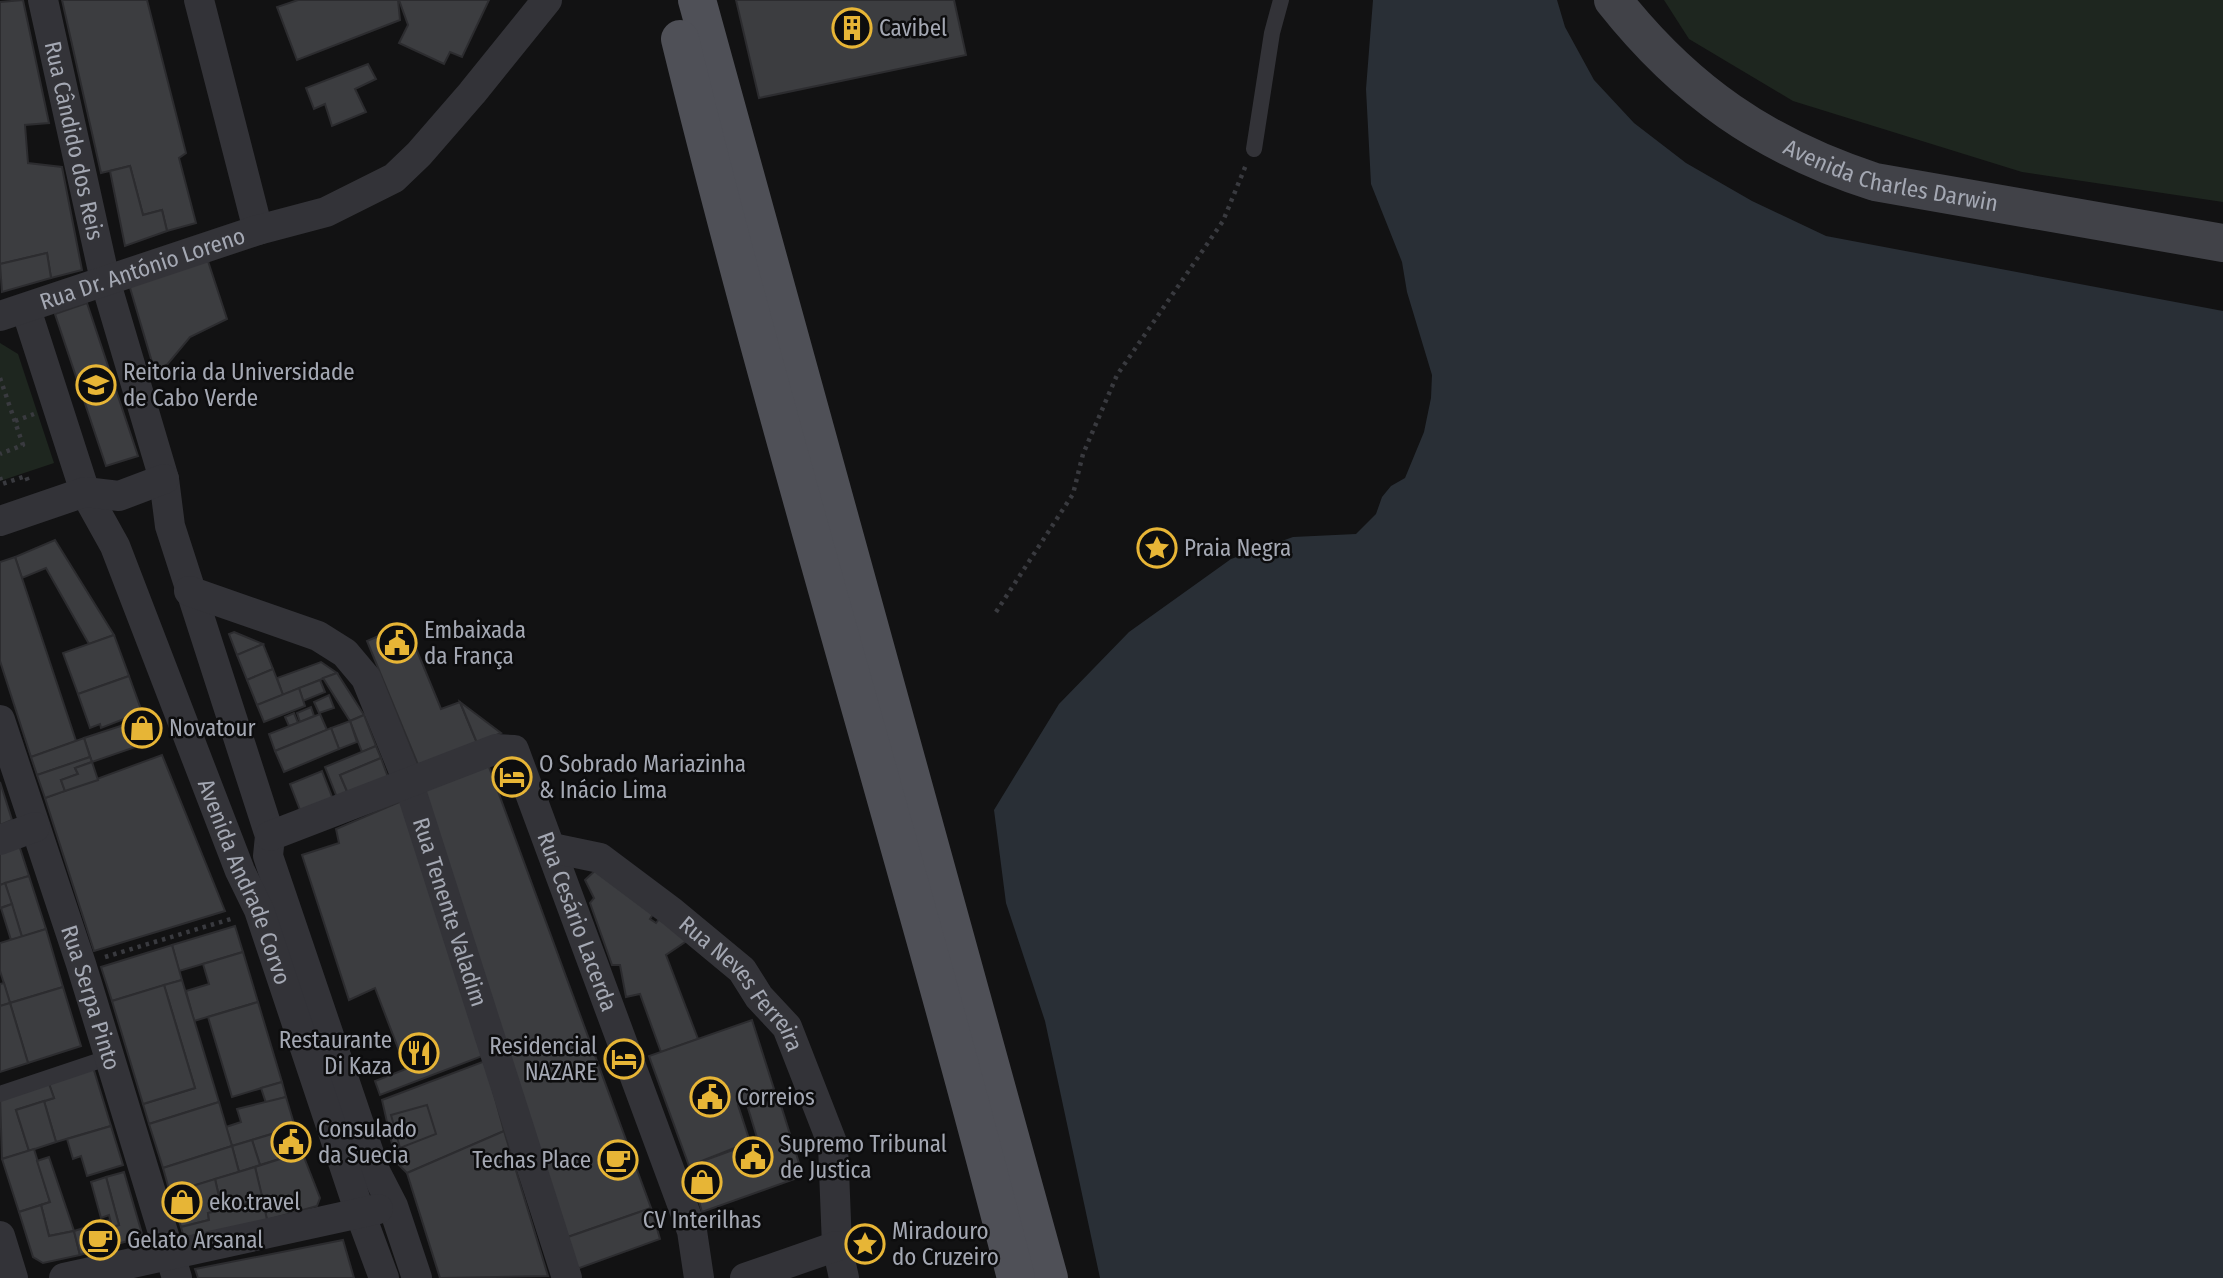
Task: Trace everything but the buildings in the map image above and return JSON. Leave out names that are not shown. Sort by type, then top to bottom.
[{"type":"main road","points":[[670,0],[773,401],[895,824],[1016,1278]]},
{"type":"main road","points":[[696,0],[736,153],[926,824],[1049,1278]]},
{"type":"main road","name":"Avenida Charles Darwin","points":[[1613,0],[1641,36],[1679,74],[1733,117],[1776,143],[1829,167],[1875,181],[2223,243]]},
{"type":"street","name":"Rua Cândido dos Reis","points":[[43,0],[106,279],[164,480]]},
{"type":"street","points":[[199,0],[258,230]]},
{"type":"street","name":"Rua Dr. António Loreno","points":[[13,312],[258,230],[326,212],[394,178],[419,154],[472,93],[547,0]]},
{"type":"street","name":"Avenida Andrade Corvo","points":[[13,312],[85,492],[115,546],[240,871],[259,910],[384,1278]]},
{"type":"street","points":[[0,521],[85,492],[119,496],[164,480]]},
{"type":"street","name":"Avenida Andrade Corvo","points":[[164,480],[170,526],[189,591],[270,836],[268,856],[375,1171],[393,1206],[417,1278]]},
{"type":"street","name":"Rua Tenente Valadim","points":[[189,591],[318,636],[345,653],[366,678],[409,784],[567,1278]]},
{"type":"street","name":"Rua Serpa Pinto","points":[[0,720],[81,964],[173,1266]]},
{"type":"street","name":"Rua Cesário Lacerda","points":[[409,784],[496,749],[514,750],[692,1231],[699,1278]]},
{"type":"street","points":[[270,836],[409,784]]},
{"type":"street","points":[[0,839],[35,827]]},
{"type":"street","name":"Rua Neves Ferreira","points":[[552,848],[600,858],[672,912],[742,971],[759,997],[787,1027],[833,1145],[836,1246],[844,1278]]},
{"type":"street","points":[[64,1278],[173,1266],[393,1206]]},
{"type":"street","points":[[0,1236],[13,1278]]},
{"type":"street","points":[[745,1278],[836,1246]]},
{"type":"lane","points":[[1254,149],[1272,33],[1282,0]]},
{"type":"lane","points":[[0,1094],[110,1057]]},
{"type":"path","points":[[996,612],[1073,494],[1083,454],[1117,375],[1223,221],[1254,149]]},
{"type":"path","points":[[0,378],[23,445],[0,454]]},
{"type":"path","points":[[81,964],[259,910]]},
{"type":"shaded area","points":[[1373,0],[1557,0],[1565,27],[1594,80],[1634,123],[1686,163],[1752,201],[1826,236],[2223,311],[2223,1278],[1100,1278],[1045,1021],[1006,903],[994,810],[1059,704],[1129,632],[1231,559],[1293,537],[1356,534],[1376,514],[1382,497],[1391,486],[1405,478],[1424,432],[1431,398],[1432,375],[1407,292],[1402,262],[1371,184],[1366,89]]},
{"type":"shaded area","points":[[1664,0],[2223,0],[2223,202],[2022,172],[1793,101],[1689,39]]},
{"type":"shaded area","points":[[0,343],[18,354],[54,463],[0,481]]},
{"type":"place","name":"Cavibel","points":[[852,28]]},
{"type":"place","name":"Reitoria da Universidade de Cabo Verde","points":[[96,385]]},
{"type":"place","name":"Praia Negra","points":[[1157,548]]},
{"type":"place","name":"Embaixada da França","points":[[397,643]]},
{"type":"place","name":"Novatour","points":[[142,728]]},
{"type":"place","name":"O Sobrado Mariazinha & Inácio Lima","points":[[512,777]]},
{"type":"place","name":"Restaurante Di Kaza","points":[[419,1053]]},
{"type":"place","name":"Residencial NAZARE","points":[[624,1059]]},
{"type":"place","name":"Correios","points":[[710,1097]]},
{"type":"place","name":"Consulado da Suecia","points":[[291,1142]]},
{"type":"place","name":"Supremo Tribunal de Justica","points":[[753,1157]]},
{"type":"place","name":"Techas Place","points":[[618,1160]]},
{"type":"place","name":"CV Interilhas","points":[[702,1182]]},
{"type":"place","name":"eko.travel","points":[[182,1202]]},
{"type":"place","name":"Gelato Arsanal","points":[[100,1240]]},
{"type":"place","name":"Miradouro do Cruzeiro","points":[[865,1244]]}]
